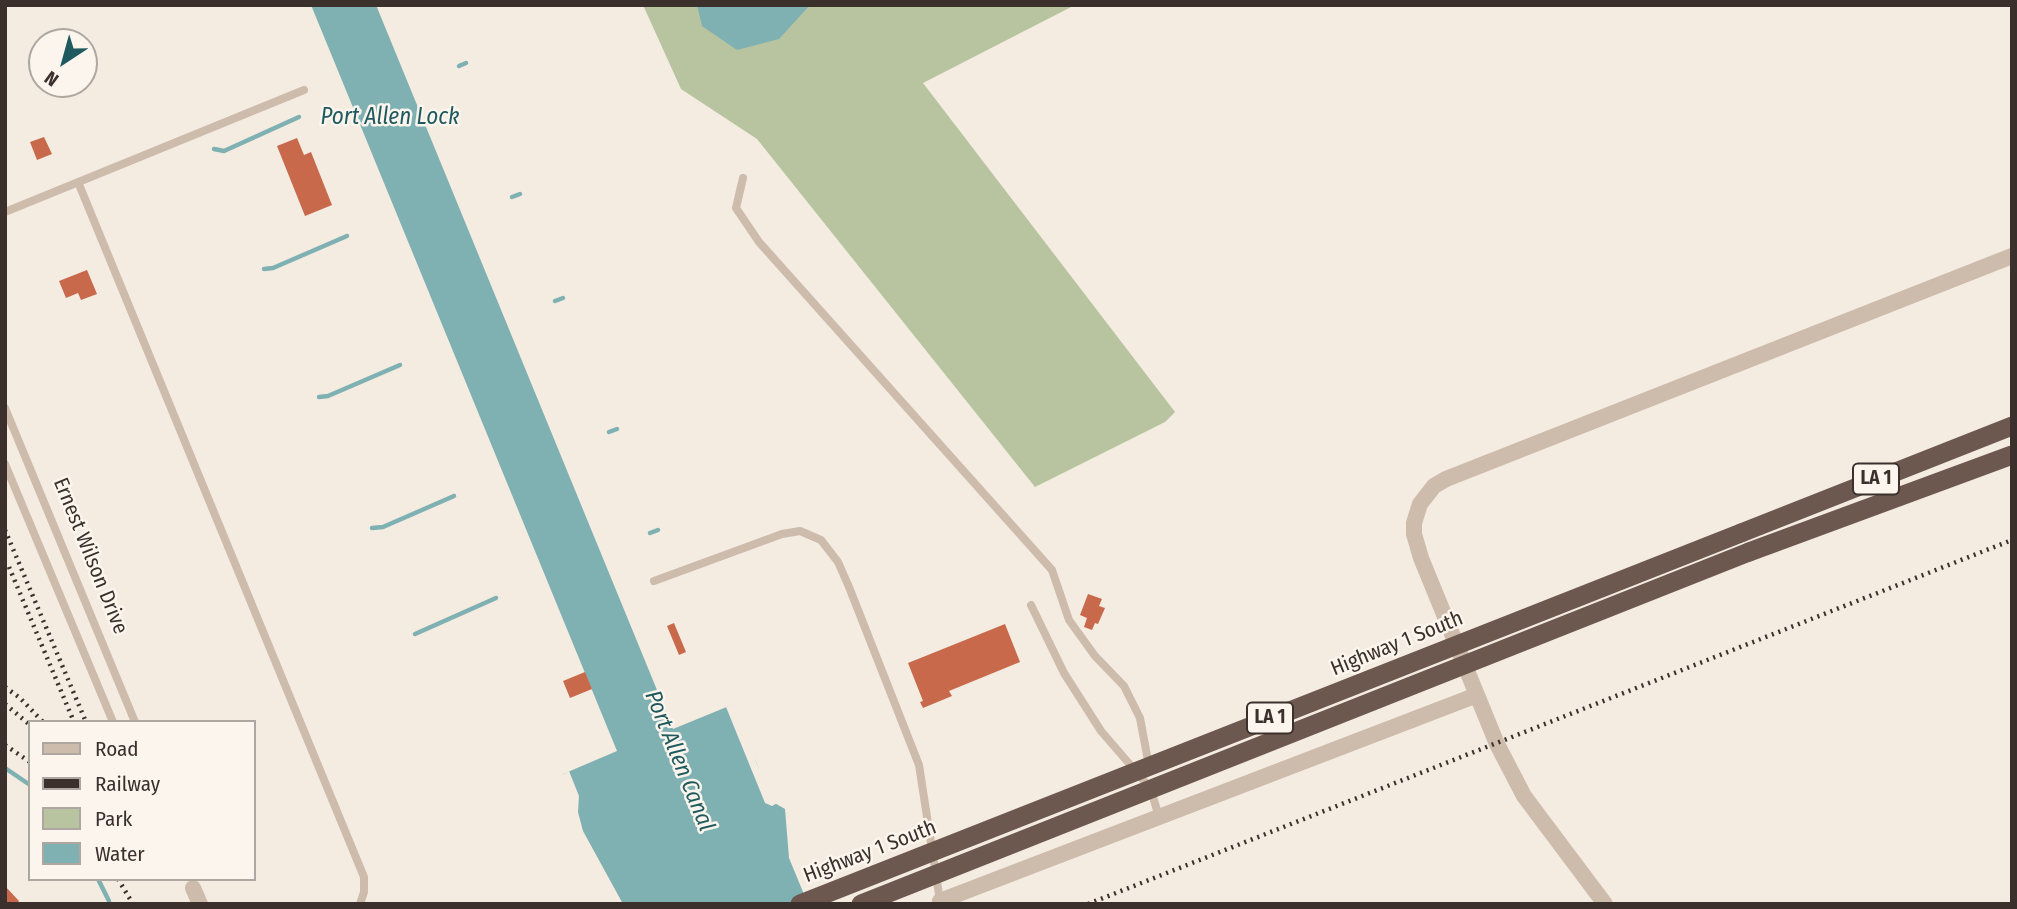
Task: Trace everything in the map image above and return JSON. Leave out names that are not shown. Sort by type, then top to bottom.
[{"type":"highway","name":"Highway 1 South","points":[[800,904],[2012,426]]},
{"type":"highway","points":[[861,904],[1749,552],[2012,455]]},
{"type":"street","points":[[1605,904],[1524,796],[1497,744],[1421,558],[1413,523],[1420,504],[1434,486],[1446,479],[2012,256]]},
{"type":"street","points":[[940,901],[1477,695]]},
{"type":"lane","points":[[5,212],[304,90]]},
{"type":"lane","points":[[743,178],[736,208],[759,242],[1052,570],[1069,620],[1095,656],[1124,686],[1140,718],[1150,789],[1159,817]]},
{"type":"lane","points":[[78,182],[364,877],[364,892],[360,904]]},
{"type":"lane","name":"Ernest Wilson Drive","points":[[5,408],[134,720]]},
{"type":"lane","name":"Ernest Wilson Drive","points":[[5,464],[112,720]]},
{"type":"lane","points":[[654,581],[782,534],[800,531],[821,540],[838,562],[844,575],[919,765],[940,901]]},
{"type":"lane","points":[[1031,605],[1042,633],[1094,720],[1150,789]]},
{"type":"green space","points":[[643,5],[1075,5],[923,83],[1175,412],[1165,422],[1035,487],[757,139],[681,89]]},
{"type":"water","points":[[311,5],[376,5],[673,729],[734,704],[771,801],[785,809],[789,858],[808,904],[618,904],[583,835],[563,774],[617,751]]},
{"type":"water","points":[[697,5],[810,5],[779,39],[737,50],[702,26]]},
{"type":"pier","points":[[737,702],[752,742],[756,762],[774,799],[779,802],[772,806],[765,803],[726,707]]},
{"type":"pier","points":[[569,771],[579,796],[578,812],[583,831],[623,904],[614,904],[580,836],[560,776]]},
{"type":"building","points":[[44,137],[52,154],[37,160],[30,142]]},
{"type":"building","points":[[297,138],[304,155],[311,152],[332,205],[305,216],[277,146]]},
{"type":"building","points":[[87,270],[97,294],[81,300],[78,293],[66,298],[59,281]]},
{"type":"building","points":[[1088,594],[1102,599],[1099,606],[1105,608],[1098,624],[1095,623],[1092,630],[1084,627],[1087,618],[1080,615]]},
{"type":"building","points":[[674,623],[686,652],[679,655],[667,626]]},
{"type":"building","points":[[1005,624],[1020,662],[949,691],[952,696],[923,708],[920,702],[923,701],[908,663]]},
{"type":"building","points":[[585,672],[592,689],[570,698],[563,681]]},
{"type":"building","points":[[5,886],[19,901],[17,904],[5,904]]},
{"type":"waterway","points":[[459,66],[466,63]]},
{"type":"waterway","points":[[214,149],[224,151],[299,117]]},
{"type":"waterway","points":[[512,197],[520,194]]},
{"type":"waterway","points":[[264,269],[273,268],[347,236]]},
{"type":"waterway","points":[[555,301],[563,298]]},
{"type":"waterway","points":[[319,397],[328,396],[400,365]]},
{"type":"waterway","points":[[609,432],[617,429]]},
{"type":"waterway","points":[[372,528],[383,527],[454,496]]},
{"type":"waterway","points":[[650,533],[658,530]]},
{"type":"waterway","points":[[415,634],[496,598]]},
{"type":"waterway","points":[[5,768],[28,784]]},
{"type":"waterway","points":[[99,881],[109,901]]},
{"type":"railway","points":[[5,530],[85,720]]},
{"type":"railway","points":[[1088,904],[2012,540]]},
{"type":"railway","points":[[9,567],[73,720]]},
{"type":"railway","points":[[5,687],[41,720]]},
{"type":"railway","points":[[5,704],[28,723]]},
{"type":"railway","points":[[5,745],[28,761]]},
{"type":"railway","points":[[119,881],[133,904]]},
{"type":"water label","name":"Port Allen Lock","points":[[390,118]]},
{"type":"water label","name":"Port Allen Canal","points":[[679,761]]}]
